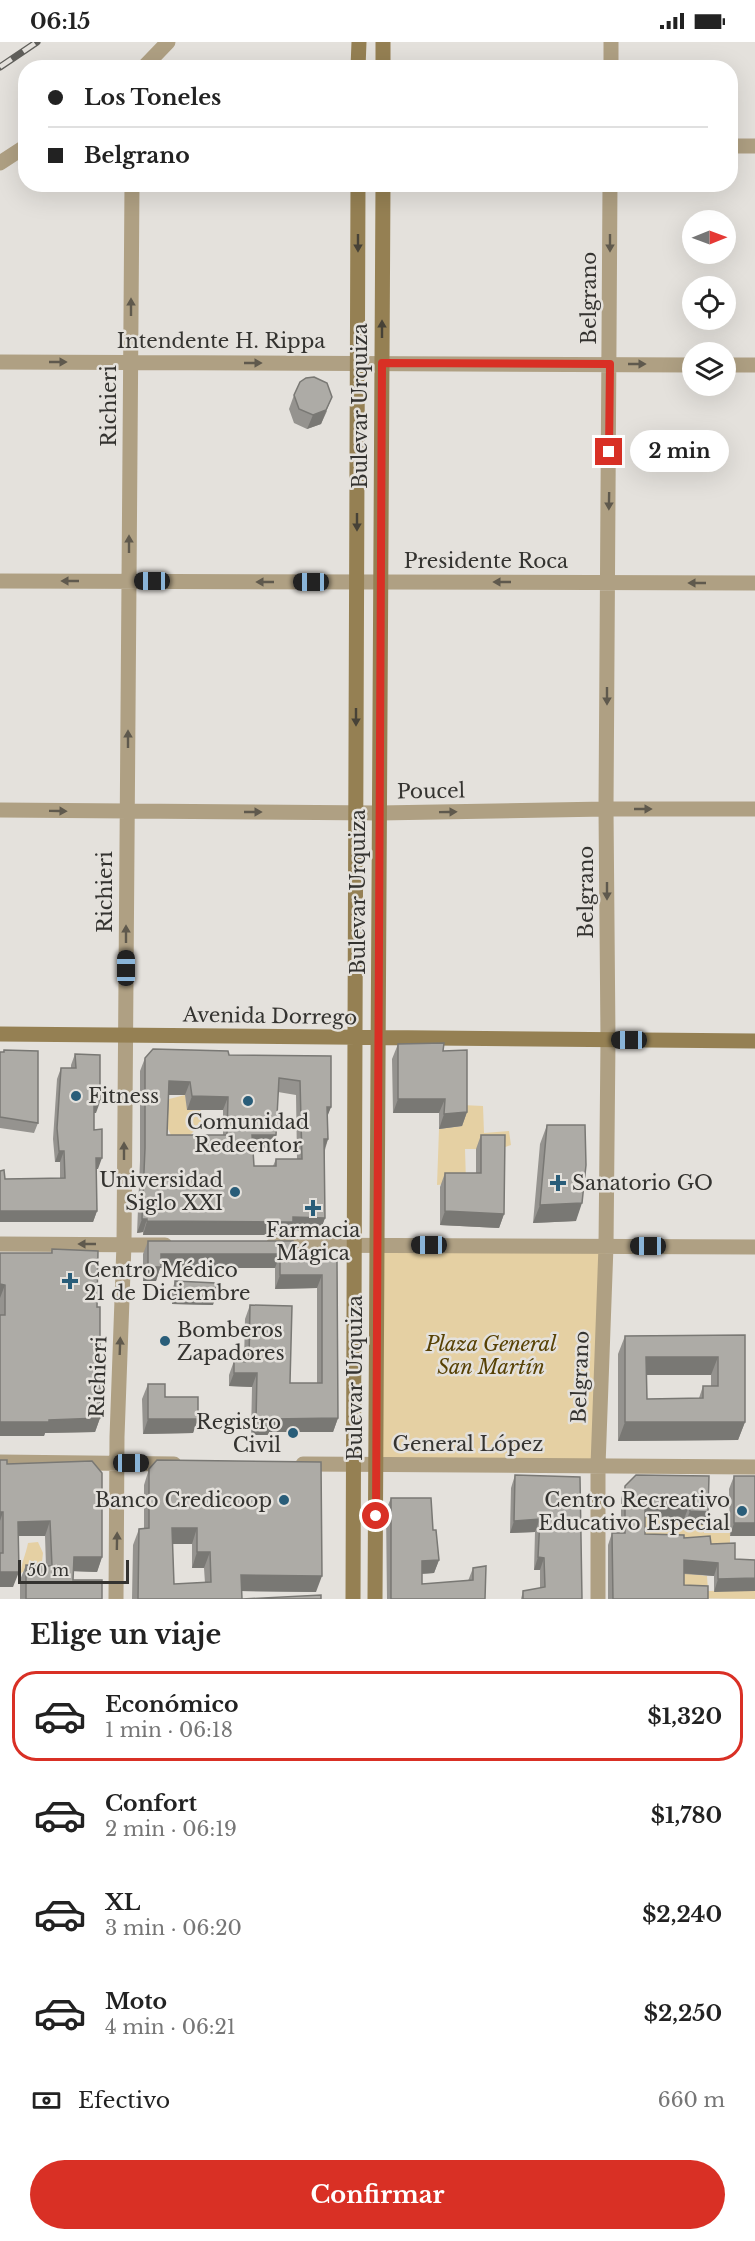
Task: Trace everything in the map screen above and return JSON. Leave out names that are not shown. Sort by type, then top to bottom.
[{"type":"main road","points":[[358,42],[358,60]]},
{"type":"main road","points":[[383,42],[383,60]]},
{"type":"main road","name":"Bulevar Urquiza","points":[[353,1599],[358,192]]},
{"type":"main road","name":"Bulevar Urquiza","points":[[375,1599],[383,192]]},
{"type":"main road","name":"Avenida Dorrego","points":[[0,1034],[755,1041]]},
{"type":"street","points":[[151,60],[168,42]]},
{"type":"street","points":[[611,42],[611,60]]},
{"type":"street","points":[[738,146],[755,146]]},
{"type":"street","points":[[0,163],[18,151]]},
{"type":"street","name":"Richieri","points":[[116,1599],[124,1244],[132,192]]},
{"type":"street","name":"Belgrano","points":[[598,1599],[598,1466],[606,1246],[608,1040],[606,808],[610,192]]},
{"type":"street","name":"Intendente H. Rippa","points":[[0,362],[682,365]]},
{"type":"street","points":[[736,365],[755,365]]},
{"type":"street","name":"Presidente Roca","points":[[0,581],[755,583]]},
{"type":"street","name":"Poucel","points":[[0,810],[379,813],[606,808],[755,809]]},
{"type":"street","points":[[0,1244],[180,1245]]},
{"type":"street","points":[[261,1245],[755,1246]]},
{"type":"street","points":[[0,1462],[188,1464]]},
{"type":"street","name":"General López","points":[[290,1464],[755,1467]]},
{"type":"green space","points":[[185,1095],[188,1110],[201,1110],[201,1124],[190,1135],[179,1140],[171,1135],[163,1119],[169,1099]]},
{"type":"green space","points":[[462,1105],[483,1106],[484,1133],[509,1131],[511,1145],[500,1149],[465,1149],[466,1182],[437,1185],[439,1129],[462,1126]]},
{"type":"green space","name":"Plaza General San Martín","points":[[377,1245],[606,1246],[598,1466],[376,1465]]},
{"type":"green space","points":[[641,1517],[684,1519],[685,1524],[703,1525],[704,1533],[730,1533],[730,1555],[692,1574],[707,1576],[708,1591],[755,1590],[755,1599],[680,1598],[621,1527]]},
{"type":"green space","points":[[38,1542],[43,1553],[42,1562],[21,1573],[28,1543]]},
{"type":"building","points":[[314,377],[327,383],[332,397],[326,410],[313,415],[299,409],[294,395],[300,382]]},
{"type":"building","points":[[444,1043],[443,1051],[467,1050],[467,1112],[444,1114],[445,1099],[398,1099],[398,1044]]},
{"type":"building","points":[[153,1049],[228,1051],[229,1055],[331,1056],[331,1107],[327,1107],[328,1139],[324,1139],[325,1218],[293,1217],[293,1222],[147,1221],[147,1219],[142,1219],[145,1058]],"holes":[[[279,1078],[300,1081],[302,1159],[276,1159],[276,1166],[254,1166],[252,1135],[276,1135]],[[169,1081],[190,1082],[192,1096],[228,1097],[227,1135],[167,1135]]]},
{"type":"building","points":[[4,1050],[38,1051],[38,1123],[0,1117],[0,1052]]},
{"type":"building","points":[[75,1054],[100,1055],[100,1102],[94,1102],[94,1130],[102,1129],[102,1158],[96,1158],[97,1211],[0,1211],[0,1171],[4,1170],[5,1179],[65,1178],[64,1151],[59,1151],[57,1128],[61,1068],[76,1068]]},
{"type":"building","points":[[547,1125],[585,1125],[586,1165],[582,1203],[540,1205]]},
{"type":"building","points":[[481,1135],[505,1135],[504,1214],[445,1211],[445,1173],[481,1173]]},
{"type":"building","points":[[148,1241],[293,1241],[293,1261],[337,1261],[338,1418],[256,1421],[257,1373],[234,1373],[234,1361],[249,1362],[250,1305],[292,1306],[290,1383],[322,1383],[322,1275],[280,1275],[280,1254],[161,1254],[161,1267],[148,1267]]},
{"type":"building","points":[[52,1249],[98,1251],[100,1418],[49,1420],[49,1422],[0,1422],[0,1315],[5,1315],[5,1285],[0,1284],[0,1253],[52,1253]]},
{"type":"building","points":[[175,1281],[216,1283],[216,1296],[175,1294]]},
{"type":"building","points":[[745,1335],[745,1422],[625,1422],[625,1336]],"holes":[[[646,1357],[718,1357],[718,1386],[703,1386],[703,1398],[647,1399]]]},
{"type":"building","points":[[148,1384],[165,1384],[165,1397],[198,1397],[198,1419],[148,1419]]},
{"type":"building","points":[[0,1460],[7,1460],[7,1464],[92,1461],[102,1473],[102,1557],[74,1557],[73,1580],[102,1580],[102,1599],[26,1599],[26,1565],[52,1566],[50,1521],[18,1522],[19,1572],[0,1572],[0,1553],[3,1553],[3,1512],[0,1512]]},
{"type":"building","points":[[157,1460],[321,1462],[322,1576],[241,1575],[242,1599],[138,1599],[139,1529],[149,1528],[149,1469]],"holes":[[[172,1528],[197,1528],[197,1552],[210,1552],[211,1582],[174,1584]]]},
{"type":"building","points":[[515,1475],[580,1477],[582,1599],[523,1599],[523,1591],[545,1587],[544,1558],[538,1557],[540,1519],[514,1521]]},
{"type":"building","points":[[636,1475],[709,1476],[708,1512],[690,1511],[689,1506],[645,1504],[645,1534],[684,1535],[684,1538],[710,1536],[711,1544],[735,1543],[735,1559],[755,1560],[755,1578],[718,1579],[718,1563],[684,1560],[684,1585],[708,1586],[708,1599],[613,1599],[612,1533],[625,1533],[625,1486]]},
{"type":"building","points":[[734,1476],[755,1476],[755,1523],[734,1523]]},
{"type":"building","points":[[391,1498],[431,1498],[433,1530],[436,1530],[439,1560],[422,1561],[422,1584],[473,1580],[473,1568],[486,1566],[485,1599],[391,1599]]},
{"type":"building","points":[[321,1595],[321,1599],[242,1599]]},
{"type":"railway","points":[[0,67],[37,42]]},
{"type":"place","name":"Fitness","points":[[76,1096]]},
{"type":"place","name":"Comunidad Redeentor","points":[[248,1101]]},
{"type":"place","name":"Sanatorio GO","points":[[558,1183]]},
{"type":"place","name":"Universidad Siglo XXI","points":[[235,1192]]},
{"type":"place","name":"Farmacia Mágica","points":[[313,1208]]},
{"type":"place","name":"Centro Médico 21 de Diciembre","points":[[70,1281]]},
{"type":"place","name":"Bomberos Zapadores","points":[[165,1341]]},
{"type":"place","name":"Registro Civil","points":[[293,1433]]},
{"type":"place","name":"Banco Credicoop","points":[[284,1500]]},
{"type":"place","name":"Centro Recreativo Educativo Especial","points":[[742,1511]]},
{"type":"route","points":[[376,1516],[382,363],[610,364],[609,452]]}]
